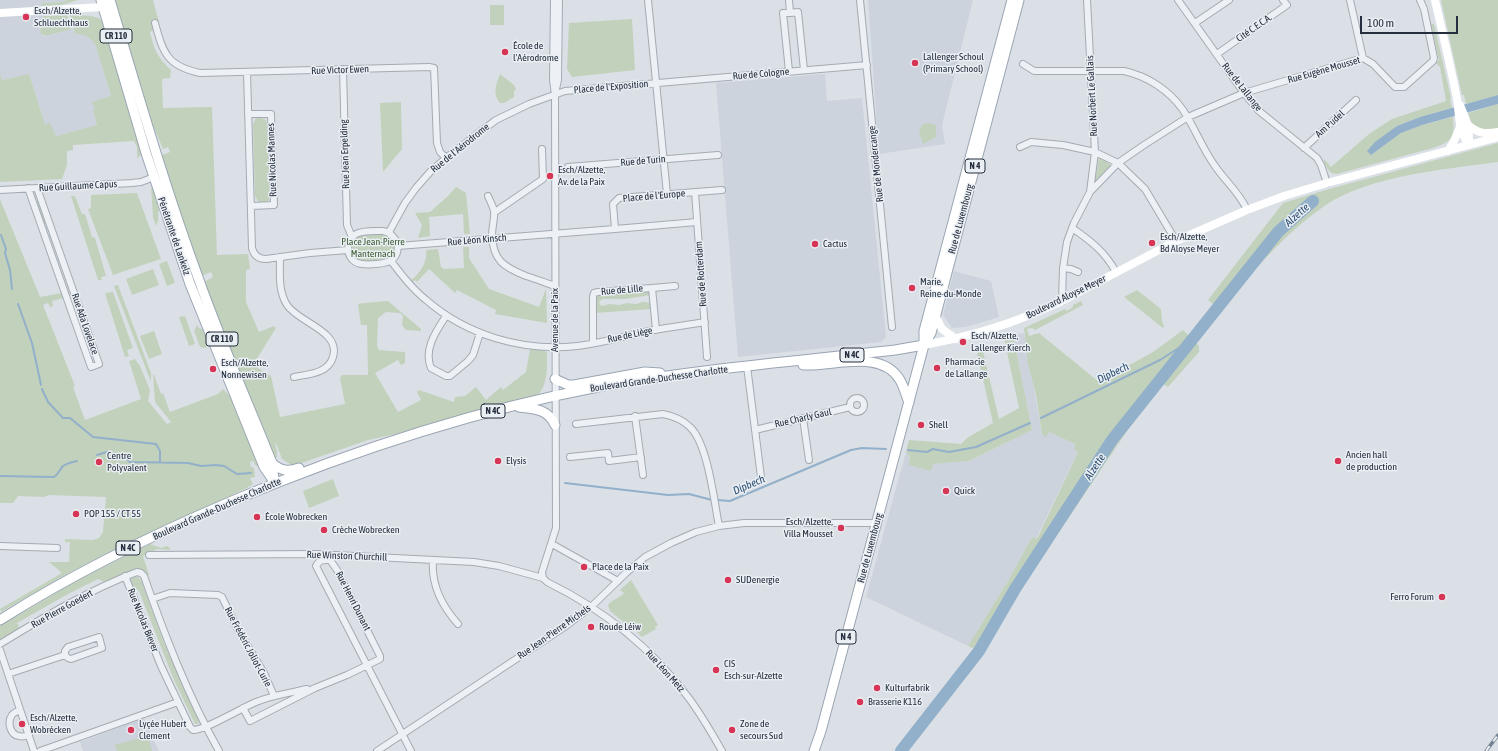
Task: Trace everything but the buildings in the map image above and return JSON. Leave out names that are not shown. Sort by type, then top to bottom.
[{"type":"main road","name":"Rue de Luxembourg","points":[[814,751],[821,731],[909,404],[924,345],[924,331],[1012,0]]},
{"type":"main road","name":"Rue de Luxembourg","points":[[924,345],[931,333],[1019,0]]},
{"type":"main road","points":[[1435,0],[1457,96],[1460,127],[1464,139],[1469,145]]},
{"type":"main road","points":[[0,13],[106,4]]},
{"type":"main road","name":"Pénétrante de Lankelz","points":[[106,4],[129,64],[158,176],[176,214],[201,286],[275,483]]},
{"type":"main road","name":"Pénétrante de Lankelz","points":[[106,4],[190,284],[268,465]]},
{"type":"main road","points":[[1457,96],[1468,125],[1470,135],[1469,145]]},
{"type":"main road","points":[[1468,125],[1476,132],[1486,134],[1498,132]]},
{"type":"main road","points":[[1448,151],[1460,127]]},
{"type":"main road","name":"Boulevard Aloyse Meyer","points":[[924,345],[956,339],[1015,322],[1062,301],[1176,241],[1247,210],[1284,196],[1498,137]]},
{"type":"main road","points":[[935,315],[942,329],[956,339]]},
{"type":"main road","name":"Boulevard Grande-Duchesse Charlotte","points":[[0,620],[70,579],[187,520],[275,483],[400,439],[514,406],[604,386],[676,375],[894,350],[924,345]]},
{"type":"main road","points":[[779,363],[815,365],[863,361],[877,362],[887,367],[900,379],[909,404]]},
{"type":"main road","name":"N 4C","points":[[555,379],[566,385],[574,385],[644,372],[676,375]]},
{"type":"main road","points":[[514,406],[541,410],[548,414],[555,425]]},
{"type":"main road","name":"Boulevard Grande-Duchesse Charlotte","points":[[268,465],[284,471],[291,471],[372,442],[400,439]]},
{"type":"main road","points":[[259,490],[268,465]]},
{"type":"street","name":"Avenue de la Paix","points":[[552,544],[556,528],[555,95],[553,80],[554,0]]},
{"type":"street","name":"Avenue de la Paix","points":[[555,95],[558,80],[559,0]]},
{"type":"street","name":"Place de l'Exposition","points":[[555,95],[565,90],[656,83],[648,0]]},
{"type":"street","points":[[789,0],[790,13]]},
{"type":"street","name":"Rue de Mondercange","points":[[860,0],[892,327]]},
{"type":"street","name":"Rue Norbert Le Gallais","points":[[1087,0],[1095,152],[1090,192]]},
{"type":"street","name":"Rue de Lallange","points":[[1178,0],[1244,93],[1259,111],[1316,158],[1321,164],[1327,183]]},
{"type":"street","points":[[1195,23],[1229,0]]},
{"type":"street","name":"Cité C.E.C.A.","points":[[1217,54],[1287,5],[1283,0]]},
{"type":"street","points":[[1350,0],[1363,58]]},
{"type":"street","name":"Rue Eugène Mousset","points":[[1090,192],[1118,163],[1144,145],[1188,117],[1244,93],[1363,58],[1373,64],[1395,87],[1404,87],[1433,61],[1434,55],[1424,9],[1420,0]]},
{"type":"street","points":[[789,71],[783,14],[798,12],[804,70]]},
{"type":"street","name":"Rue Victor Ewen","points":[[155,23],[161,47],[166,55],[177,65],[187,70],[200,73],[434,68],[437,143],[440,152],[446,158]]},
{"type":"street","points":[[1023,64],[1034,71],[1124,71],[1136,73],[1148,78],[1174,99],[1188,117],[1208,156],[1220,174],[1243,201],[1247,210]]},
{"type":"street","name":"Rue de Cologne","points":[[656,83],[867,65]]},
{"type":"street","name":"Rue Jean Erpelding","points":[[343,69],[346,225],[352,237]]},
{"type":"street","points":[[247,72],[253,253],[262,259],[348,250]]},
{"type":"street","points":[[656,83],[667,194]]},
{"type":"street","name":"Rue de l'Aérodrome","points":[[389,232],[405,203],[416,188],[430,172],[446,158],[491,123],[529,104],[555,95]]},
{"type":"street","name":"Am Pudel","points":[[1304,148],[1356,100]]},
{"type":"street","name":"Rue Nicolas Mannes","points":[[248,114],[271,114],[274,205],[251,206]]},
{"type":"street","points":[[1020,147],[1031,142],[1063,145],[1095,152],[1118,163],[1144,190],[1176,241]]},
{"type":"street","points":[[495,212],[543,179],[542,149]]},
{"type":"street","name":"Rue de Turin","points":[[568,167],[718,155]]},
{"type":"street","name":"Rue Guillaume Capus","points":[[0,190],[132,183],[141,182],[158,176]]},
{"type":"street","name":"Rue Ada Lovelace","points":[[28,188],[91,367],[99,364],[38,188]]},
{"type":"street","name":"Place de l'Europe","points":[[615,229],[613,204],[619,198],[722,190]]},
{"type":"street","name":"Rue de Rotterdam","points":[[695,192],[707,357]]},
{"type":"street","points":[[1062,301],[1063,268],[1067,242],[1072,228],[1090,192]]},
{"type":"street","points":[[488,196],[495,212],[492,225],[492,239],[496,257],[510,270],[555,286]]},
{"type":"street","points":[[555,234],[697,222]]},
{"type":"street","points":[[1072,228],[1092,241],[1102,251],[1116,272]]},
{"type":"street","points":[[360,232],[389,232],[393,236],[398,246],[397,252],[391,261],[386,263],[362,264],[355,262],[350,257],[348,250],[352,237],[360,232]]},
{"type":"street","name":"Rue Léon Kinsch","points":[[398,246],[555,234]]},
{"type":"street","points":[[280,257],[281,286],[287,305],[294,313],[325,333],[331,340],[334,348],[333,357],[329,365],[323,370],[316,373],[294,377]]},
{"type":"street","points":[[391,261],[424,299],[446,316],[480,333],[473,355],[450,376],[446,376],[431,368],[429,363],[431,343],[434,334],[446,316]]},
{"type":"street","points":[[1063,268],[1078,272]]},
{"type":"street","name":"Rue de Lille","points":[[593,343],[594,293],[675,286]]},
{"type":"street","name":"Rue de Lille","points":[[652,288],[656,330]]},
{"type":"street","name":"Rue de Liège","points":[[480,333],[502,341],[523,345],[555,347],[577,346],[705,322]]},
{"type":"street","points":[[747,366],[761,477]]},
{"type":"street","name":"Rue Charly Gaul","points":[[755,430],[850,407]]},
{"type":"street","points":[[576,424],[635,416],[663,414],[674,416],[684,421],[697,435],[701,444],[707,463],[719,526]]},
{"type":"street","points":[[635,416],[643,475]]},
{"type":"street","points":[[803,418],[808,460]]},
{"type":"street","points":[[570,457],[608,453],[609,461],[641,457]]},
{"type":"street","name":"Rue Jean-Pierre Michels","points":[[378,751],[563,628],[592,606],[645,557],[671,543],[696,532],[719,526],[744,523],[876,523]]},
{"type":"street","points":[[592,606],[547,582],[543,578],[542,572],[552,544],[618,581]]},
{"type":"street","points":[[0,546],[57,548]]},
{"type":"street","name":"Rue Winston Churchill","points":[[149,555],[315,554],[474,562],[543,578]]},
{"type":"street","name":"Rue Henri Dunant","points":[[366,666],[380,659],[380,656],[334,563],[330,560],[319,561],[316,566],[366,666],[411,751]]},
{"type":"street","points":[[433,560],[433,579],[436,588],[448,613],[458,624]]},
{"type":"street","name":"Rue Nicolas Biever","points":[[206,727],[198,730],[193,730],[190,727],[161,666],[125,576],[137,572],[144,576],[186,685],[219,751]]},
{"type":"street","name":"Rue Pierre Goedert","points":[[0,644],[48,615],[125,576]]},
{"type":"street","name":"Rue Frédéric Joliot-Curie","points":[[152,599],[170,594],[218,595],[222,597],[238,630],[264,673],[274,696]]},
{"type":"street","name":"Rue Léon Metz","points":[[592,606],[639,643],[674,680],[700,713],[722,751]]},
{"type":"street","points":[[98,637],[102,648],[71,659],[65,655],[65,651],[68,647],[98,637]]},
{"type":"street","points":[[0,650],[34,751]]},
{"type":"street","points":[[8,674],[65,655]]},
{"type":"street","points":[[243,708],[250,721],[315,688],[366,666]]},
{"type":"street","points":[[206,727],[243,708],[274,696],[315,688]]},
{"type":"street","points":[[40,751],[178,702]]},
{"type":"street","points":[[20,710],[12,714],[9,723],[12,732],[20,737],[29,735]]},
{"type":"shaded area","points":[[0,0],[66,0],[64,2],[42,3],[43,18],[39,20],[38,23],[43,36],[73,28],[75,33],[83,34],[90,38],[95,44],[111,96],[93,112],[97,125],[56,136],[45,124],[29,74],[2,80],[0,73]]},
{"type":"shaded area","name":"Lallenger Schoul (Primary School)","points":[[868,0],[973,0],[942,125],[945,144],[879,154]]},
{"type":"shaded area","points":[[825,74],[827,101],[862,98],[886,337],[881,342],[738,357],[716,83]]},
{"type":"shaded area","points":[[954,271],[991,281],[999,317],[966,327],[952,328],[943,315]]},
{"type":"shaded area","points":[[1024,333],[1042,434],[1049,432],[1075,444],[1074,449],[1078,451],[1036,539],[1032,537],[1008,581],[968,646],[866,597],[906,452],[910,457],[933,464],[969,461],[1032,430],[1013,335]]},
{"type":"shaded area","name":"Lyçée Hubert Clement","points":[[144,718],[159,751],[83,751],[80,742]]},
{"type":"green space","points":[[66,0],[78,0],[61,5],[42,6],[42,3],[64,2]]},
{"type":"green space","points":[[114,0],[153,0],[159,22],[157,29],[150,32],[151,38],[159,57],[171,70],[170,78],[162,79],[163,108],[212,107],[217,255],[248,254],[250,269],[246,270],[246,302],[259,332],[274,326],[276,328],[253,365],[271,376],[280,417],[345,404],[340,378],[342,375],[368,375],[367,325],[361,325],[358,304],[364,303],[388,301],[421,329],[421,331],[406,330],[402,325],[403,316],[400,313],[386,312],[378,318],[377,346],[379,350],[405,352],[405,363],[401,365],[398,360],[375,373],[398,412],[421,400],[417,392],[419,390],[454,402],[455,397],[465,396],[476,387],[486,400],[501,387],[503,390],[526,372],[530,349],[544,350],[547,353],[545,380],[539,394],[400,433],[368,440],[293,466],[282,459],[276,443],[277,457],[274,459],[204,282],[213,277],[211,272],[201,276],[160,156],[170,152],[168,147],[163,149],[152,123],[160,151]]},
{"type":"green space","points":[[1441,0],[1498,0],[1498,95],[1466,104],[1464,95],[1462,95]]},
{"type":"green space","points":[[490,5],[504,5],[504,25],[490,25]]},
{"type":"green space","points":[[67,15],[71,29],[46,36],[41,34],[39,20],[43,18],[43,16]]},
{"type":"green space","points":[[70,15],[97,17],[104,25],[143,154],[137,158],[137,147],[134,141],[73,145],[73,150],[67,151],[67,165],[62,179],[0,182],[0,73],[2,80],[29,74],[45,124],[50,123],[56,136],[97,125],[93,111],[95,110],[92,102],[111,96],[95,44],[86,36],[75,34]]},
{"type":"green space","points":[[632,19],[635,70],[572,77],[567,69],[569,23]]},
{"type":"green space","points":[[1431,24],[1434,24],[1452,108],[1420,117],[1397,126],[1371,155],[1401,133],[1422,125],[1453,117],[1454,129],[1449,140],[1433,148],[1337,174],[1330,172],[1324,162],[1324,159],[1331,167],[1369,134],[1392,119],[1446,101],[1440,67],[1436,63],[1439,60]]},
{"type":"green space","points":[[500,74],[514,85],[516,90],[514,91],[514,97],[504,103],[500,103],[495,93]]},
{"type":"green space","points":[[401,102],[402,149],[383,172],[380,103]]},
{"type":"green space","points":[[1498,104],[1498,128],[1482,129],[1472,123],[1468,113]]},
{"type":"green space","points":[[260,117],[266,120],[267,124],[270,196],[266,203],[259,203],[255,196],[253,124],[256,118]]},
{"type":"green space","points":[[927,123],[936,125],[936,137],[923,144],[919,131],[922,125]]},
{"type":"green space","points":[[1498,143],[1498,162],[1431,171],[1383,181],[1340,196],[1308,218],[1281,242],[1220,310],[1208,300],[1283,203]]},
{"type":"green space","points":[[1099,157],[1111,165],[1095,182]]},
{"type":"green space","points":[[151,187],[157,194],[160,206],[156,226],[153,217]]},
{"type":"green space","points":[[456,187],[466,193],[470,234],[464,234],[463,214],[429,217],[430,236],[418,238],[422,225],[415,213],[430,212]]},
{"type":"green space","points":[[137,193],[161,259],[113,275],[88,209],[91,208],[91,195]]},
{"type":"green space","points":[[71,196],[75,196],[82,214],[85,214],[92,237],[95,238],[106,276],[101,277],[102,280],[98,280]]},
{"type":"green space","points":[[0,199],[40,297],[62,293],[63,298],[52,301],[53,306],[50,307],[48,303],[43,305],[75,386],[73,387],[85,420],[141,399],[129,361],[135,359],[140,366],[150,390],[148,401],[167,424],[171,422],[155,402],[153,375],[161,394],[163,393],[170,412],[218,394],[223,389],[231,397],[235,404],[259,465],[256,466],[253,461],[250,462],[251,467],[254,468],[255,477],[250,478],[253,484],[247,488],[113,550],[65,575],[1,612],[0,609],[62,573],[49,562],[69,562],[70,542],[65,542],[65,539],[93,540],[99,538],[103,532],[106,497],[49,495],[44,497],[18,496],[13,503],[0,503]]},
{"type":"green space","points":[[35,201],[40,201],[48,223],[43,225]]},
{"type":"green space","name":"Place Jean-Pierre Manternach","points":[[389,232],[398,246],[391,261],[362,264],[350,257],[349,243],[356,234]]},
{"type":"green space","points":[[463,247],[469,247],[469,258],[489,289],[539,307],[546,289],[547,323],[495,314],[496,310],[457,290],[455,293],[429,269],[417,282],[415,280],[413,282],[411,280],[425,263],[426,250],[438,249],[441,267],[444,269],[464,268]]},
{"type":"green space","points":[[167,261],[175,283],[167,286],[159,264]]},
{"type":"green space","points":[[153,269],[159,285],[132,295],[126,279]]},
{"type":"green space","points":[[118,285],[151,373],[151,382],[114,286]]},
{"type":"green space","points":[[1137,290],[1161,309],[1164,326],[1163,328],[1124,297]]},
{"type":"green space","points":[[646,291],[651,295],[625,299],[603,299],[599,304],[602,306],[609,304],[636,304],[643,302],[651,303],[651,309],[595,313],[596,297],[599,294]]},
{"type":"green space","points":[[113,292],[133,348],[127,350],[129,356],[125,357],[105,293]]},
{"type":"green space","points":[[1081,301],[1083,305],[1035,330],[1032,328],[1027,329],[1029,336],[1039,333],[1099,382],[1153,352],[1183,330],[1199,346],[1199,352],[1168,387],[1160,382],[979,651],[968,646],[1008,581],[1032,537],[1037,539],[1078,452],[1074,449],[1075,444],[1049,432],[1046,437],[1042,434],[1036,395],[1028,364],[1024,328],[1065,309],[1067,311],[1073,307],[1073,305]]},
{"type":"green space","points":[[185,316],[195,344],[189,346],[179,317]]},
{"type":"green space","points":[[197,325],[199,328],[204,330],[209,341],[206,348],[200,347],[194,331]]},
{"type":"green space","points":[[154,331],[162,354],[149,359],[140,336]]},
{"type":"green space","points":[[1013,335],[1032,430],[969,461],[933,464],[931,471],[909,465],[910,457],[906,452],[909,440],[961,444],[967,438],[993,423],[977,353],[983,351],[999,419],[1019,408],[1004,338]]},
{"type":"green space","points":[[333,479],[339,496],[309,508],[303,491]]},
{"type":"green space","points":[[150,544],[161,548],[167,546],[171,549],[157,549],[143,556],[149,575],[144,576],[141,573],[108,584],[98,579],[17,623],[22,631],[0,644],[0,626],[74,582]]},
{"type":"green space","points":[[138,577],[141,580],[164,643],[199,722],[198,724],[195,724],[174,680],[139,591],[132,586],[131,579]]},
{"type":"green space","points":[[631,580],[658,625],[655,627],[656,629],[642,637],[636,631],[637,630],[632,627],[631,628],[610,611],[608,605],[624,593],[620,590]]},
{"type":"green space","points":[[148,736],[152,751],[117,751],[115,745]]},
{"type":"water","points":[[1498,95],[1498,104],[1422,125],[1401,133],[1371,155],[1367,151],[1375,142],[1397,126],[1420,117]]},
{"type":"waterway","name":"Alzette","points":[[901,751],[979,651],[1015,589],[1112,440],[1278,232],[1313,201]]},
{"type":"waterway","points":[[1,235],[6,249],[5,253],[10,270],[12,289]]},
{"type":"waterway","points":[[18,304],[32,343],[41,385]]},
{"type":"waterway","name":"Dipbech","points":[[1041,418],[1160,360],[1191,340]]},
{"type":"waterway","points":[[42,389],[48,402],[63,418],[70,418],[93,437],[156,444],[160,451],[160,462]]},
{"type":"waterway","name":"Dipbech","points":[[908,450],[927,452],[933,449],[949,452],[976,447],[1030,423]]},
{"type":"waterway","name":"Dipbech","points":[[717,500],[730,501],[851,450],[862,448],[886,449]]},
{"type":"waterway","points":[[97,455],[107,452],[122,455],[130,462],[188,463],[201,466],[216,465],[224,466],[237,474],[251,473]]},
{"type":"waterway","points":[[0,476],[54,477],[63,466],[77,461]]},
{"type":"waterway","name":"Dipbech","points":[[565,483],[668,495],[689,494],[712,500]]},
{"type":"railway","points":[[1486,751],[1498,735]]},
{"type":"place","name":"Esch/Alzette, Schluechthaus","points":[[26,17]]},
{"type":"place","name":"École de l'Aérodrome","points":[[505,52]]},
{"type":"place","name":"Lallenger Schoul (Primary School)","points":[[915,63]]},
{"type":"place","name":"Esch/Alzette, Av. de la Paix","points":[[550,176]]},
{"type":"place","name":"Esch/Alzette, Bd Aloyse Meyer","points":[[1152,243]]},
{"type":"place","name":"Cactus","points":[[815,244]]},
{"type":"place","name":"Marie, Reine-du-Monde","points":[[912,288]]},
{"type":"place","name":"Esch/Alzette, Lallenger Kierch","points":[[963,342]]},
{"type":"place","name":"Pharmacie de Lallange","points":[[937,368]]},
{"type":"place","name":"Esch/Alzette, Nonnewisen","points":[[213,369]]},
{"type":"place","name":"Shell","points":[[921,425]]},
{"type":"place","name":"Elysis","points":[[498,461]]},
{"type":"place","name":"Ancien hall de production","points":[[1338,461]]},
{"type":"place","name":"Centre Polyvalent","points":[[99,462]]},
{"type":"place","name":"Quick","points":[[946,491]]},
{"type":"place","name":"POP 155 / CT 55","points":[[76,514]]},
{"type":"place","name":"École Wobrecken","points":[[257,517]]},
{"type":"place","name":"Esch/Alzette, Villa Mousset","points":[[841,528]]},
{"type":"place","name":"Crèche Wobrecken","points":[[324,530]]},
{"type":"place","name":"Place de la Paix","points":[[584,567]]},
{"type":"place","name":"SUDenergie","points":[[728,580]]},
{"type":"place","name":"Ferro Forum","points":[[1442,597]]},
{"type":"place","name":"Roude Léiw","points":[[591,627]]},
{"type":"place","name":"CIS Esch-sur-Alzette","points":[[716,670]]},
{"type":"place","name":"Kulturfabrik","points":[[877,688]]},
{"type":"place","name":"Brasserie K116","points":[[860,702]]},
{"type":"place","name":"Esch/Alzette, Wobrécken","points":[[22,724]]},
{"type":"place","name":"Lyçée Hubert Clement","points":[[131,730]]},
{"type":"place","name":"Zone de secours Sud","points":[[732,730]]}]
